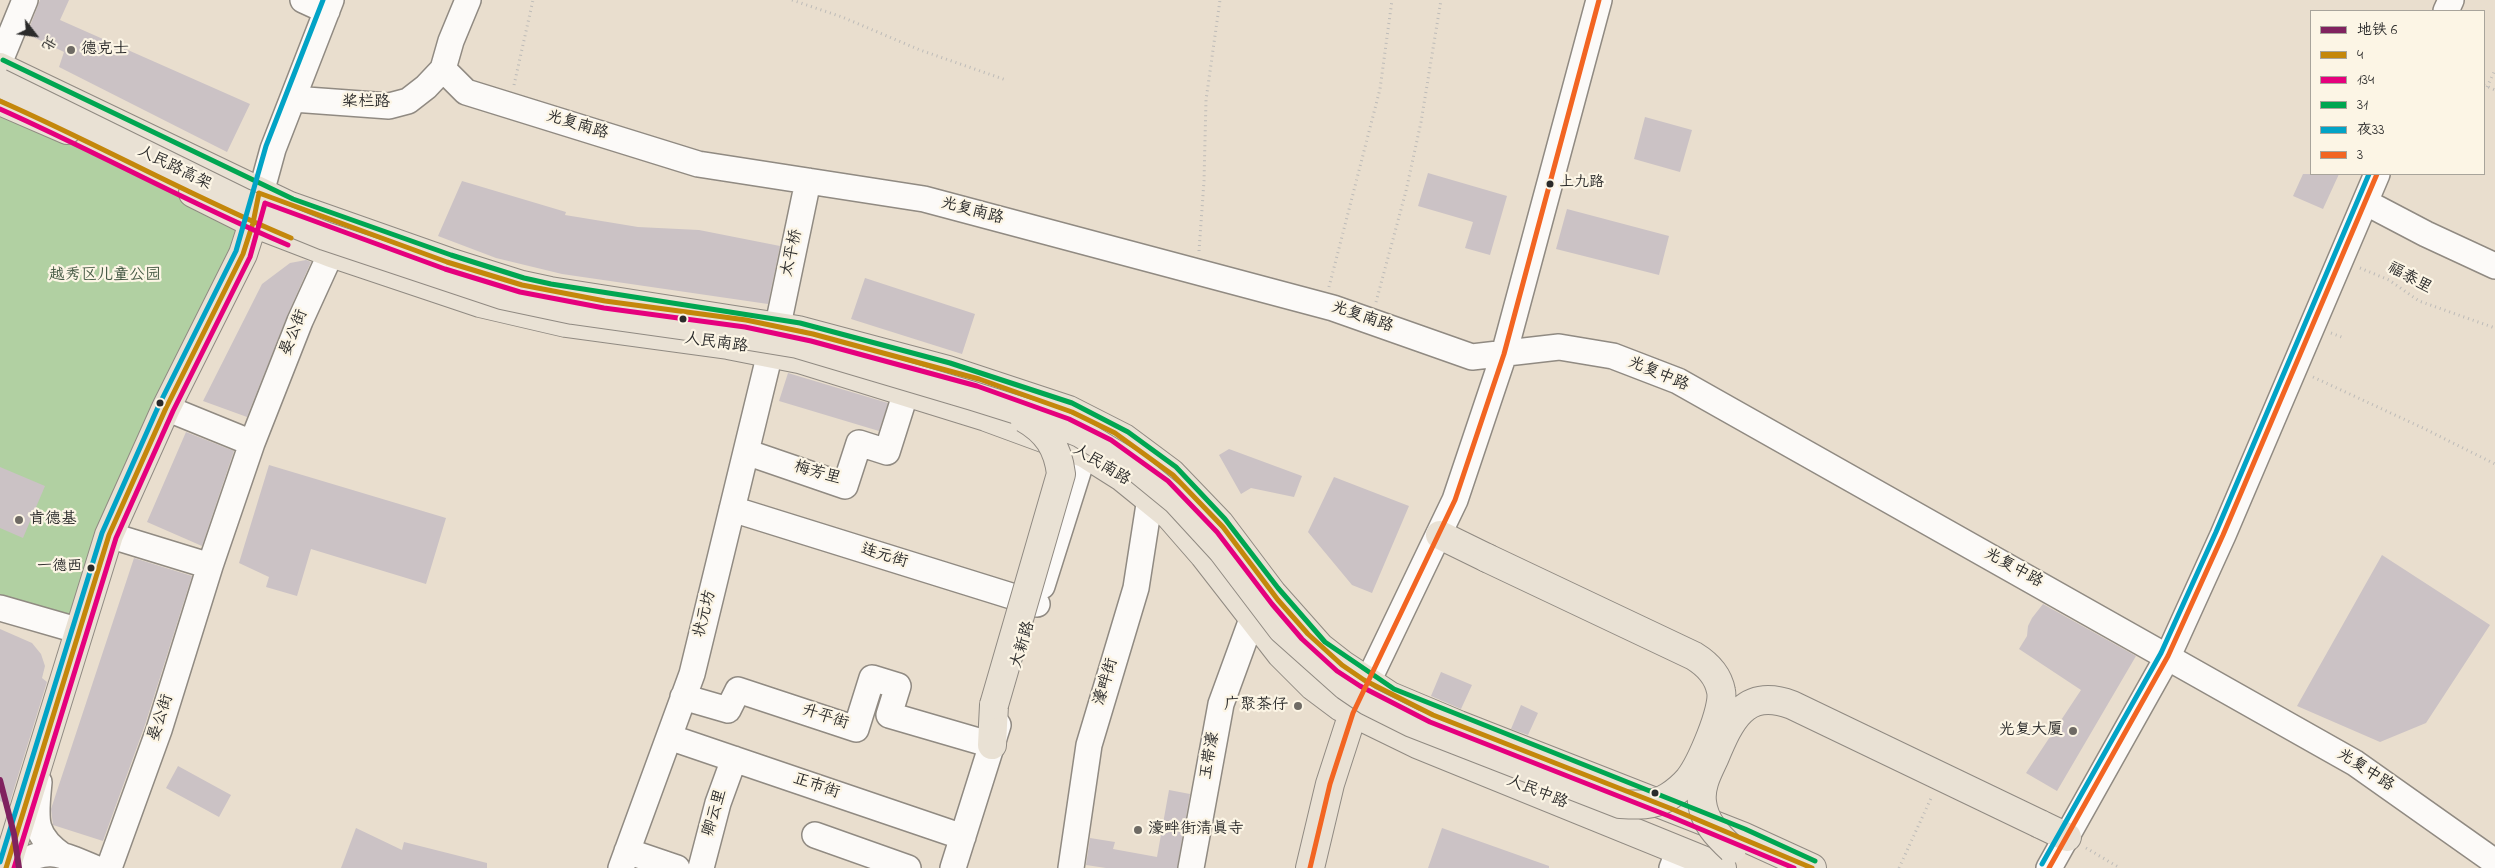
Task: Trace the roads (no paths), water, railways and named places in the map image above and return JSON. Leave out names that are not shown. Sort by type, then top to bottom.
[{"type":"main road","name":"人民南路","points":[[0,67],[259,193],[297,209],[413,250],[522,285],[622,303],[778,325],[848,342],[990,383],[1042,400],[1094,422],[1144,452],[1196,496],[1299,625],[1320,646],[1367,681]]},
{"type":"main road","name":"人民路高架","points":[[0,83],[244,203],[325,236],[502,295],[573,310],[798,344],[862,361],[996,403],[1049,420],[1080,433],[1111,450],[1156,482],[1177,501],[1222,550],[1282,629],[1326,670],[1368,700],[1412,723],[1620,804],[1727,858],[1774,868]]},
{"type":"main road","name":"人民南路","points":[[0,101],[54,123],[253,223],[331,253],[447,293],[538,318],[770,353],[834,369],[1022,428],[1084,453],[1150,498],[1170,516],[1198,548],[1252,619],[1313,686],[1352,713]]},
{"type":"main road","points":[[6,868],[110,535],[166,408],[243,254],[253,223]]},
{"type":"main road","points":[[992,745],[994,705],[1061,474],[1055,447],[1047,436],[1026,419],[996,403]]},
{"type":"main road","points":[[1440,535],[1694,656],[1709,667],[1718,681],[1722,692],[1719,716],[1688,781],[1662,800],[1637,805],[1620,804]]},
{"type":"main road","points":[[1367,681],[1390,696],[1426,712],[1742,836],[1812,868]]},
{"type":"main road","points":[[1727,858],[1718,836],[1705,815],[1702,793],[1704,782],[1734,717],[1749,704],[1771,698],[1792,705],[2066,837]]},
{"type":"main road","points":[[1315,867],[1330,784],[1352,713]]},
{"type":"main road","name":"人民中路","points":[[1352,713],[1417,744],[1676,859],[1727,858]]},
{"type":"street","points":[[0,61],[25,0]]},
{"type":"street","points":[[253,223],[259,193],[329,5],[303,0]]},
{"type":"street","name":"桨栏路","points":[[293,99],[389,106],[408,101],[426,87],[442,69],[468,0]]},
{"type":"street","points":[[1352,713],[1440,535],[1455,500],[1504,354],[1599,0]]},
{"type":"street","name":"光复南路","points":[[442,69],[466,92],[698,164],[924,199],[1323,305],[1472,357],[1504,354]]},
{"type":"street","points":[[2049,868],[2168,656],[2223,535],[2377,175]]},
{"type":"street","name":"太平桥","points":[[778,325],[808,181]]},
{"type":"street","points":[[2365,202],[2426,234],[2495,266]]},
{"type":"street","name":"晏公街","points":[[109,868],[159,730],[210,566],[252,443],[300,321],[331,253]]},
{"type":"street","name":"光复中路","points":[[1504,354],[1559,347],[1612,356],[1678,381],[2355,763],[2495,862]]},
{"type":"street","name":"状元坊","points":[[624,859],[692,674],[770,353]]},
{"type":"street","name":"梅芳里","points":[[746,452],[845,486],[859,443],[887,452],[906,392]]},
{"type":"street","points":[[166,408],[252,443]]},
{"type":"street","name":"大新路","points":[[953,868],[1094,422]]},
{"type":"street","name":"濠畔街","points":[[1071,868],[1089,745],[1136,588],[1150,498]]},
{"type":"street","name":"连元街","points":[[732,509],[1036,604]]},
{"type":"street","points":[[110,535],[210,566]]},
{"type":"street","points":[[0,608],[80,631]]},
{"type":"street","name":"玉带濠","points":[[1191,868],[1221,704],[1252,619]]},
{"type":"street","name":"升平街","points":[[683,697],[728,710],[738,690],[856,728],[872,678],[898,686],[889,715],[992,745]]},
{"type":"street","name":"正市街","points":[[669,737],[963,837]]},
{"type":"street","points":[[42,752],[36,821],[45,840],[64,856]]},
{"type":"street","name":"卿云里","points":[[701,868],[718,803],[734,759]]},
{"type":"street","points":[[815,835],[908,868]]},
{"type":"street","points":[[17,868],[31,857],[40,854],[64,856],[95,868]]},
{"type":"street","points":[[624,859],[677,868]]},
{"type":"metro line","name":"6","points":[[0,780],[14,834],[19,868]]},
{"type":"place","name":"德克士","points":[[71,50]]},
{"type":"place","name":"上九路","points":[[1550,184]]},
{"type":"place","name":"肯德基","points":[[19,520]]},
{"type":"place","name":"一德西","points":[[91,568]]},
{"type":"place","name":"广聚茶仔","points":[[1298,706]]},
{"type":"place","name":"光复大厦","points":[[2073,731]]},
{"type":"place","name":"濠畔街清真寺","points":[[1138,830]]},
{"type":"park label","name":"越秀区儿童公园","points":[[105,276]]}]
